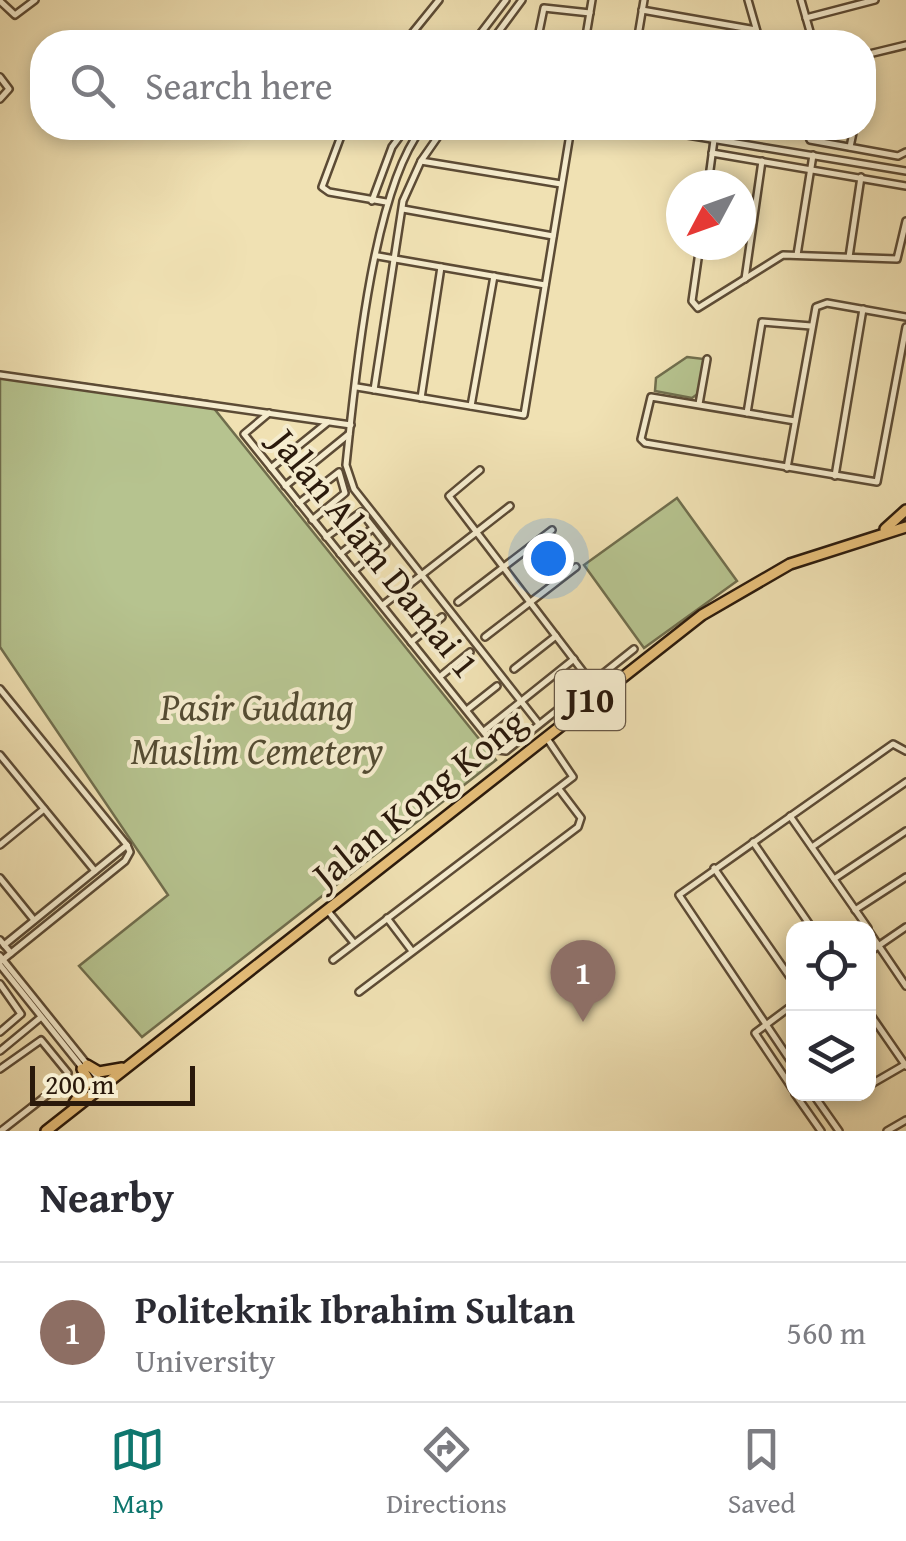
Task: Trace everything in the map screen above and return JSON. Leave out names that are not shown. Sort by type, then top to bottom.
[{"type":"main road","points":[[878,534],[906,510]]},
{"type":"main road","name":"Jalan Kong Kong","points":[[46,1131],[676,634],[752,583],[827,549],[906,527]]},
{"type":"main road","points":[[85,1066],[100,1072],[124,1067]]},
{"type":"main road","points":[[63,1117],[88,1084],[85,1066]]},
{"type":"street","points":[[0,1],[15,15],[35,0]]},
{"type":"street","points":[[415,30],[439,0]]},
{"type":"street","points":[[483,30],[506,0]]},
{"type":"street","points":[[500,30],[522,0]]},
{"type":"street","points":[[588,30],[592,0]]},
{"type":"street","points":[[639,30],[644,0]]},
{"type":"street","points":[[642,10],[756,30],[748,0]]},
{"type":"street","points":[[801,0],[810,30]]},
{"type":"street","points":[[806,18],[875,0]]},
{"type":"street","points":[[539,30],[544,8],[590,12]]},
{"type":"street","points":[[876,52],[906,45]]},
{"type":"street","points":[[0,77],[9,89],[0,99]]},
{"type":"street","points":[[339,140],[322,186],[330,192],[386,202]]},
{"type":"street","points":[[372,201],[397,140]]},
{"type":"street","points":[[414,140],[386,202],[346,465],[354,489],[539,724],[634,649]]},
{"type":"street","points":[[374,390],[402,208],[420,161],[435,140]]},
{"type":"street","points":[[357,387],[524,415],[568,140]]},
{"type":"street","points":[[710,170],[714,140],[906,171]]},
{"type":"street","points":[[749,145],[750,140]]},
{"type":"street","points":[[811,140],[898,156],[906,152]]},
{"type":"street","points":[[850,147],[851,140]]},
{"type":"street","points":[[712,152],[906,186]]},
{"type":"street","points":[[797,255],[812,154]]},
{"type":"street","points":[[420,161],[561,184]]},
{"type":"street","points":[[745,279],[762,161]]},
{"type":"street","points":[[849,257],[861,177]]},
{"type":"street","points":[[402,208],[552,236]]},
{"type":"street","points":[[698,260],[692,300],[693,306],[700,308],[783,255],[897,259],[906,222]]},
{"type":"street","points":[[378,256],[545,284]]},
{"type":"street","points":[[421,398],[442,267]]},
{"type":"street","points":[[470,406],[494,276]]},
{"type":"street","points":[[787,468],[814,310],[823,303],[906,317]]},
{"type":"street","points":[[835,476],[862,310]]},
{"type":"street","points":[[747,412],[761,324],[772,320],[810,326]]},
{"type":"street","points":[[795,421],[658,397],[647,399],[640,436],[653,444],[877,482],[882,472],[906,327]]},
{"type":"street","points":[[699,404],[707,358]]},
{"type":"street","points":[[0,375],[351,426]]},
{"type":"street","name":"Jalan Alam Damai 1","points":[[269,412],[244,434],[484,731],[502,751],[539,724]]},
{"type":"street","points":[[270,468],[328,422]]},
{"type":"street","points":[[285,486],[350,434]]},
{"type":"street","points":[[480,470],[449,494],[591,682]]},
{"type":"street","points":[[299,503],[339,472],[346,492],[312,520]]},
{"type":"street","points":[[383,606],[510,506]]},
{"type":"street","points":[[326,537],[358,511],[373,528],[386,546],[354,571]]},
{"type":"street","points":[[340,554],[373,528]]},
{"type":"street","points":[[458,602],[552,530]]},
{"type":"street","points":[[485,637],[576,567]]},
{"type":"street","points":[[412,642],[442,618]]},
{"type":"street","points":[[514,669],[556,636]]},
{"type":"street","points":[[440,676],[470,652]]},
{"type":"street","points":[[484,731],[574,659]]},
{"type":"street","points":[[468,710],[498,686]]},
{"type":"street","points":[[0,689],[127,845],[125,860],[1,960],[101,1086]]},
{"type":"street","points":[[333,960],[574,773],[545,735]]},
{"type":"street","points":[[786,1056],[762,1026],[678,896],[898,742],[906,751]]},
{"type":"street","points":[[0,754],[95,871]]},
{"type":"street","points":[[0,774],[10,766]]},
{"type":"street","points":[[812,847],[906,782]]},
{"type":"street","points":[[359,992],[578,827],[581,818],[559,788]]},
{"type":"street","points":[[0,845],[44,809]]},
{"type":"street","points":[[790,816],[863,921]]},
{"type":"street","points":[[834,879],[906,831]]},
{"type":"street","points":[[752,842],[807,921]]},
{"type":"street","points":[[11,953],[2,942],[127,845]]},
{"type":"street","points":[[714,868],[786,971]]},
{"type":"street","points":[[855,910],[906,877]]},
{"type":"street","points":[[0,878],[34,920]]},
{"type":"street","points":[[327,910],[354,944]]},
{"type":"street","points":[[387,918],[412,951]]},
{"type":"street","points":[[876,948],[906,927]]},
{"type":"street","points":[[876,941],[906,986]]},
{"type":"street","points":[[0,984],[21,1014],[0,1032]]},
{"type":"street","points":[[786,1010],[762,1026],[756,1036],[786,1080]]},
{"type":"street","points":[[44,1015],[66,1048],[85,1066]]},
{"type":"street","points":[[1,1048],[44,1015]]},
{"type":"street","points":[[876,1022],[906,1065],[876,1082]]},
{"type":"street","points":[[0,1069],[36,1041],[44,1042],[68,1072],[65,1080],[1,1131]]},
{"type":"street","points":[[56,1056],[66,1048]]},
{"type":"street","points":[[800,1101],[821,1131]]},
{"type":"street","points":[[818,1101],[839,1131]]},
{"type":"street","points":[[888,1131],[906,1120]]},
{"type":"green space","points":[[687,357],[704,359],[699,393],[692,398],[655,391],[656,378]]},
{"type":"green space","name":"Pasir Gudang Muslim Cemetery","points":[[0,372],[208,401],[496,760],[142,1037],[79,966],[168,895],[0,647]]},
{"type":"green space","points":[[677,498],[737,581],[644,648],[584,565]]},
{"type":"place","name":"Politeknik Ibrahim Sultan","points":[[583,1022]]}]
